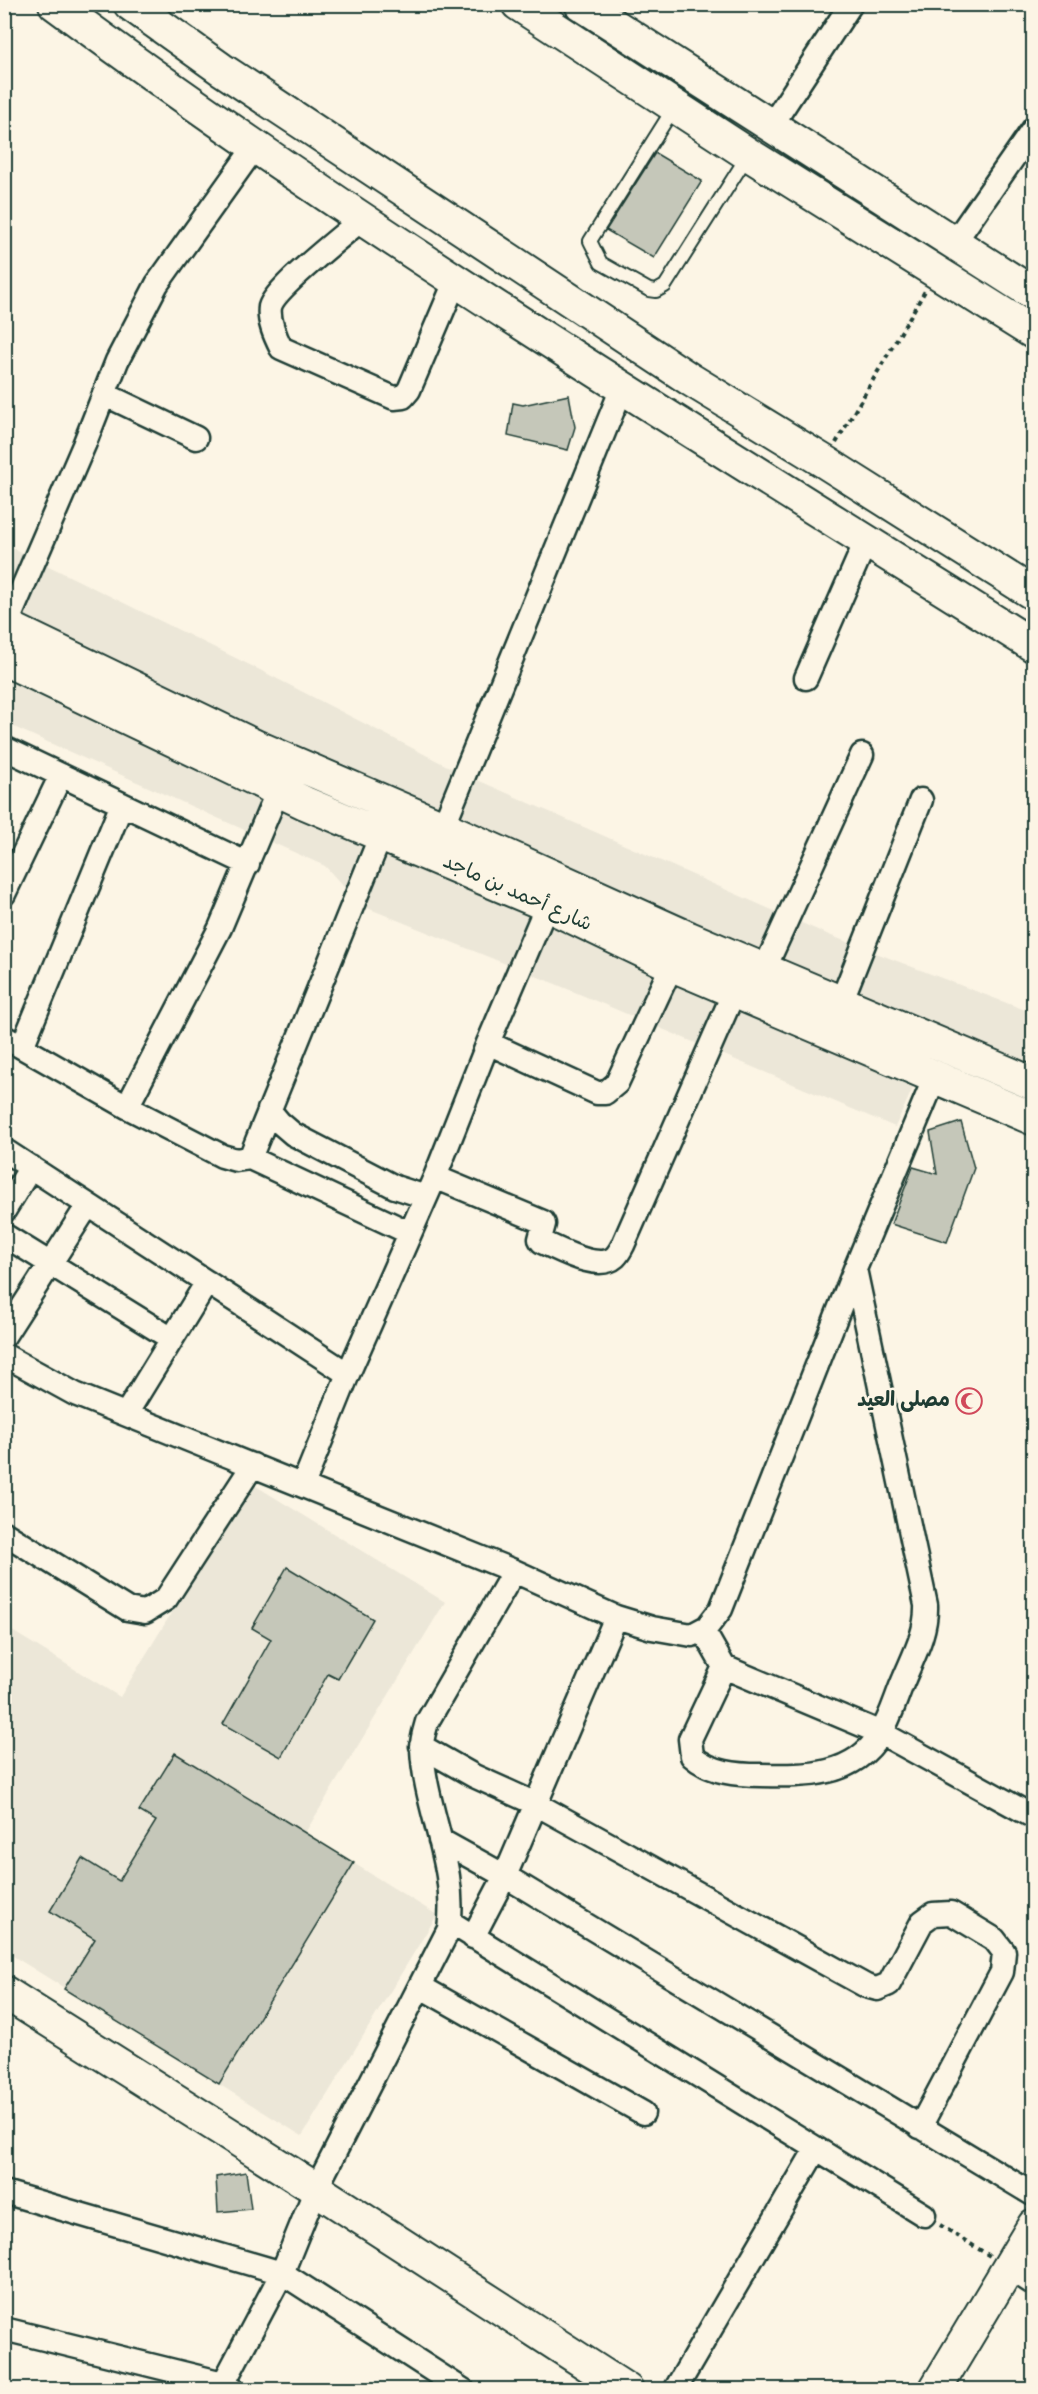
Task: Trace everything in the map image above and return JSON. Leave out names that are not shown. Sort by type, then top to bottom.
[{"type":"street","points":[[55,4],[254,148],[455,282],[1034,646]]},
{"type":"street","points":[[130,4],[221,69],[691,380],[1034,594]]},
{"type":"street","points":[[518,4],[748,154],[1034,333]]},
{"type":"street","points":[[771,126],[851,4]]},
{"type":"street","points":[[590,7],[1034,294]]},
{"type":"street","points":[[954,243],[1034,128]]},
{"type":"street","points":[[5,625],[117,361],[157,284],[254,148]]},
{"type":"street","points":[[362,219],[282,289],[270,306],[271,322],[281,348],[394,398],[404,397],[455,282]]},
{"type":"street","points":[[443,827],[622,388]]},
{"type":"street","points":[[104,394],[196,438]]},
{"type":"street","points":[[806,678],[866,541]]},
{"type":"street","name":"شارع أحمد بن ماجد","points":[[5,625],[255,746],[764,970],[1034,1084]]},
{"type":"street","name":"شارع أحمد بن ماجد","points":[[4,659],[278,790],[547,905],[734,992],[1034,1119]]},
{"type":"street","points":[[4,748],[248,864]]},
{"type":"street","points":[[764,970],[862,755]]},
{"type":"street","points":[[4,894],[62,775]]},
{"type":"street","points":[[127,1107],[220,928],[278,790]]},
{"type":"street","points":[[841,1002],[921,800]]},
{"type":"street","points":[[122,804],[13,1042],[127,1107],[222,1156],[236,1160],[250,1158],[410,1233]]},
{"type":"street","points":[[250,1158],[381,835]]},
{"type":"street","points":[[303,1485],[547,905]]},
{"type":"street","points":[[488,1043],[597,1093],[606,1093],[617,1083],[672,965]]},
{"type":"street","points":[[269,1110],[293,1134],[395,1187],[430,1187],[543,1222],[540,1239],[542,1242],[591,1262],[602,1262],[615,1257],[623,1245],[734,992]]},
{"type":"street","points":[[4,1354],[75,1394],[514,1571],[616,1617],[676,1634],[692,1635],[707,1628],[720,1610],[855,1269],[935,1077]]},
{"type":"street","points":[[4,1150],[348,1374]]},
{"type":"street","points":[[4,1211],[31,1167]]},
{"type":"street","points":[[4,1336],[88,1205]]},
{"type":"street","points":[[4,1235],[172,1339]]},
{"type":"street","points":[[724,1667],[690,1739],[692,1756],[699,1763],[734,1775],[789,1775],[820,1772],[847,1766],[864,1755],[881,1733],[925,1627],[926,1611],[855,1269]]},
{"type":"street","points":[[126,1414],[207,1282]]},
{"type":"street","points":[[4,1533],[127,1609],[145,1612],[166,1599],[253,1465]]},
{"type":"street","points":[[4,2329],[226,2387],[282,2273],[316,2189],[441,1948],[450,1922],[449,1878],[421,1746],[428,1722],[514,1571]]},
{"type":"street","points":[[473,1937],[505,1876],[616,1617]]},
{"type":"street","points":[[703,1629],[724,1667],[881,1733],[1034,1817]]},
{"type":"street","points":[[421,1746],[474,1776],[536,1804],[866,1986],[877,1989],[889,1984],[922,1922],[933,1914],[951,1913],[994,1939],[1004,1952],[1002,1972],[920,2127]]},
{"type":"street","points":[[440,1840],[505,1876],[1034,2195]]},
{"type":"street","points":[[450,1922],[924,2215]]},
{"type":"street","points":[[421,1987],[643,2113]]},
{"type":"street","points":[[4,1992],[316,2189],[627,2390]]},
{"type":"street","points":[[675,2390],[816,2149]]},
{"type":"street","points":[[4,2192],[282,2273],[463,2390]]},
{"type":"street","points":[[935,2390],[1021,2276],[1034,2225]]},
{"type":"lane","points":[[675,106],[590,242],[601,263],[650,290],[656,291],[665,286],[748,154]]},
{"type":"path","points":[[825,462],[936,272]]},
{"type":"path","points":[[924,2215],[1021,2276]]},
{"type":"shaded area","points":[[4,544],[260,670],[457,771],[829,935],[1033,1013],[1033,1065],[941,1027],[895,1127],[558,985],[360,905],[325,866],[5,723]]},
{"type":"shaded area","points":[[251,1483],[445,1602],[305,1833],[437,1915],[302,2136],[5,1951],[4,1626],[120,1697]]},
{"type":"building","points":[[655,153],[702,181],[654,258],[606,230]]},
{"type":"building","points":[[569,395],[575,427],[568,450],[508,436],[513,403],[523,405]]},
{"type":"building","points":[[961,1122],[974,1168],[947,1242],[891,1224],[913,1167],[937,1174],[930,1132]]},
{"type":"building","points":[[287,1567],[373,1619],[338,1679],[328,1674],[281,1757],[223,1724],[271,1639],[252,1628]]},
{"type":"building","points":[[175,1753],[354,1863],[219,2084],[64,1989],[95,1939],[50,1911],[82,1858],[119,1881],[156,1821],[139,1811]]},
{"type":"building","points":[[246,2172],[251,2209],[218,2212],[216,2177]]},
{"type":"place","name":"مصلى العيد","points":[[969,1401]]}]
